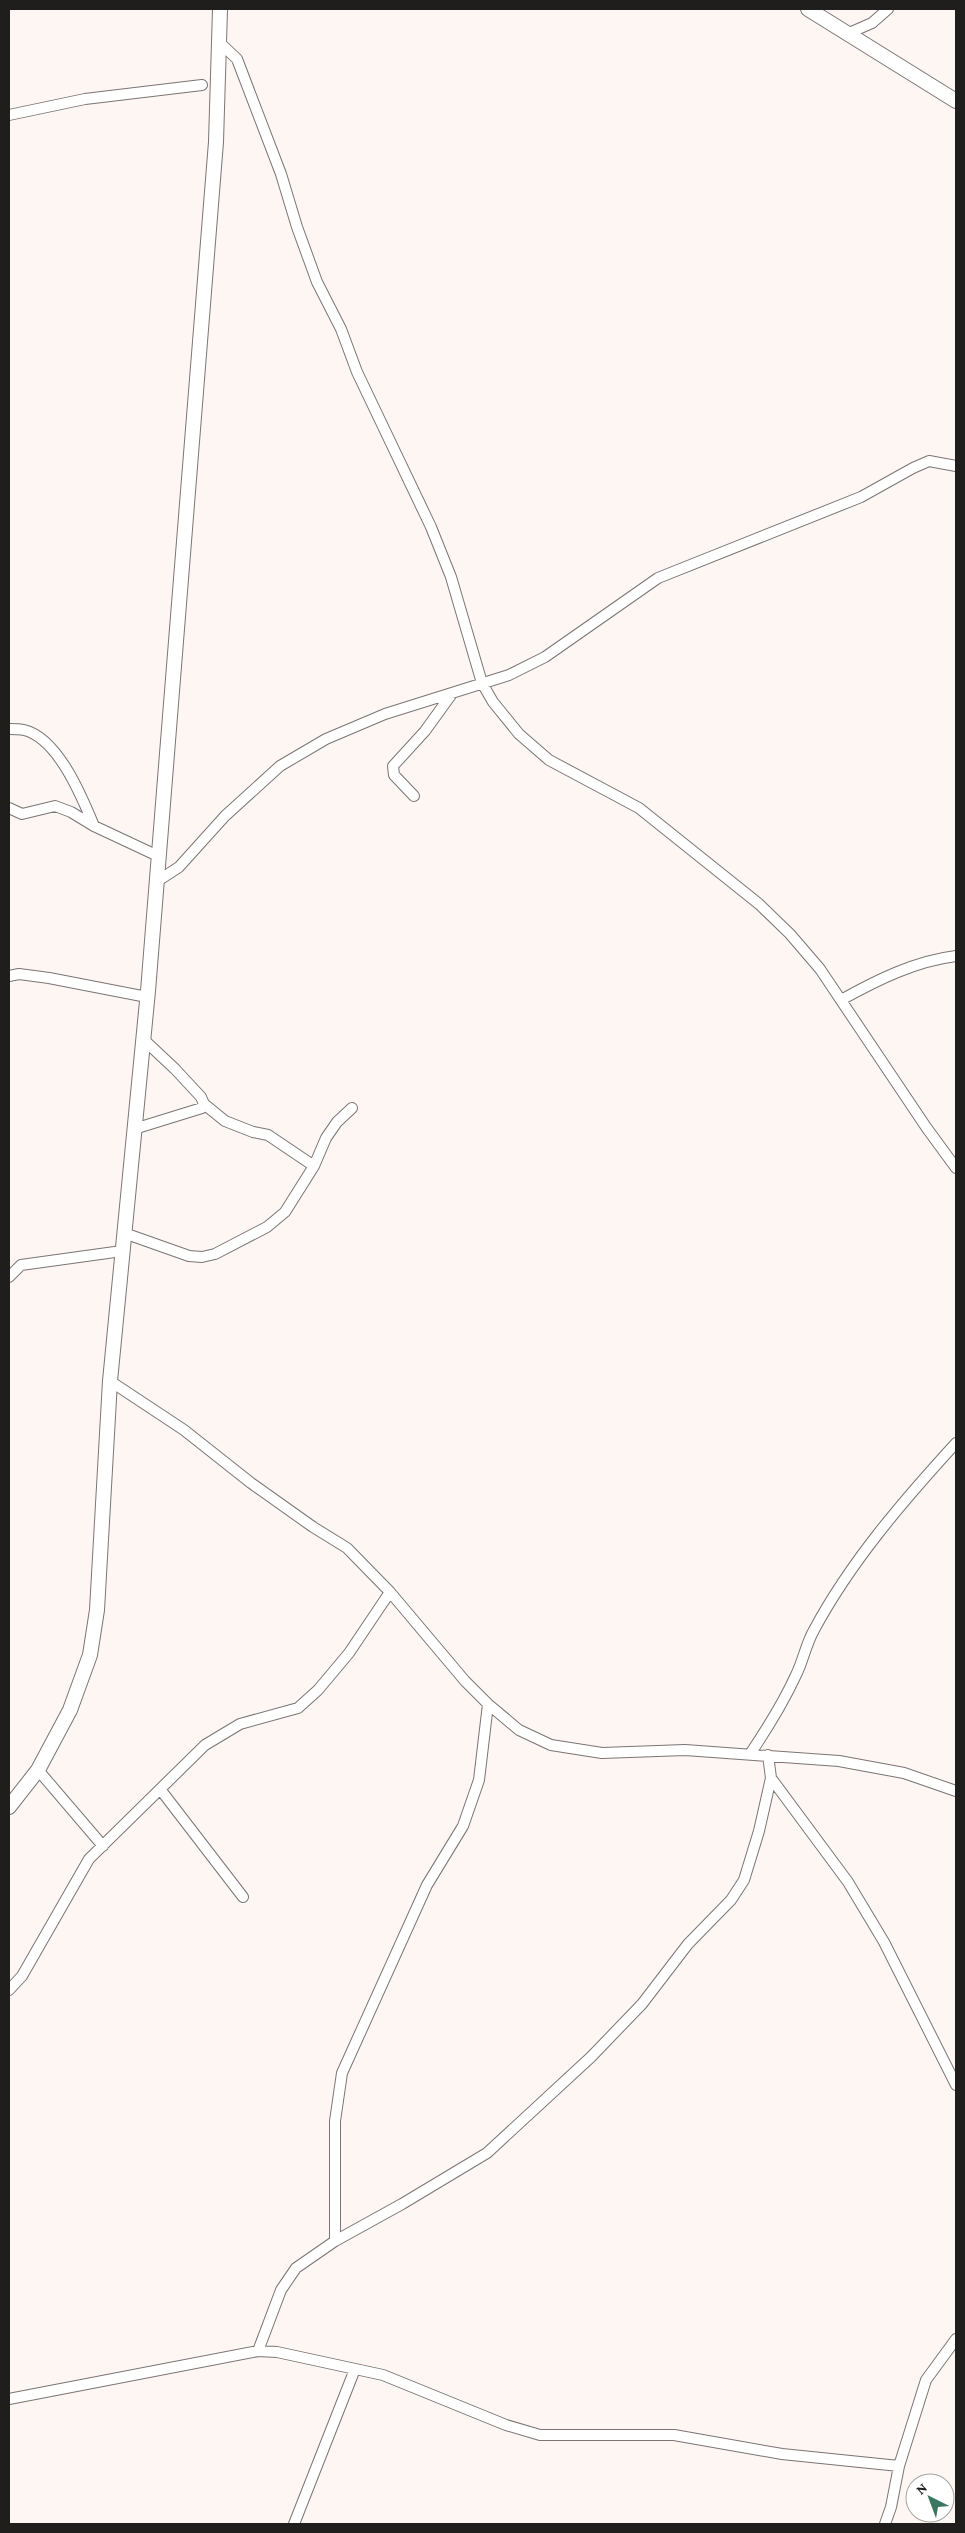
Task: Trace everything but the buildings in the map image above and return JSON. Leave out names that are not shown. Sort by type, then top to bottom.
[{"type":"street","points":[[9,1807],[38,1770],[70,1710],[90,1655],[97,1610],[110,1381],[147,997],[216,142],[220,9]]},
{"type":"street","points":[[808,9],[956,101]]},
{"type":"street","points":[[849,33],[872,23],[888,9]]},
{"type":"street","points":[[218,41],[237,59],[281,174],[297,227],[317,282],[341,329],[361,380],[431,527],[451,576],[482,683],[493,702],[519,734],[549,760],[639,808],[759,904],[790,934],[820,969],[926,1127],[956,1168]]},
{"type":"street","points":[[9,116],[85,100],[202,84]]},
{"type":"street","points":[[156,882],[179,867],[231,811],[280,766],[326,739],[377,718],[510,675],[545,657],[658,578],[861,497],[929,461],[956,466]]},
{"type":"street","points":[[414,796],[394,775],[393,766],[425,730],[452,695]]},
{"type":"street","points":[[9,729],[25,730],[45,742],[72,777],[94,826]]},
{"type":"street","points":[[9,808],[22,814],[54,806],[71,812],[94,826],[158,856]]},
{"type":"street","points":[[841,1000],[875,981],[937,958],[956,956]]},
{"type":"street","points":[[9,976],[19,974],[49,978],[147,997]]},
{"type":"street","points":[[143,1039],[175,1069],[201,1097],[204,1104],[225,1121],[268,1135],[314,1166]]},
{"type":"street","points":[[134,1129],[202,1108],[204,1104]]},
{"type":"street","points":[[124,1233],[189,1256],[202,1257],[215,1254],[267,1228],[285,1212],[314,1166],[326,1138],[337,1122],[352,1108]]},
{"type":"street","points":[[9,1277],[21,1265],[122,1251]]},
{"type":"street","points":[[110,1381],[184,1430],[313,1528],[347,1548],[390,1592],[465,1682],[519,1730],[551,1745],[602,1753],[685,1750],[838,1761],[904,1772],[956,1791]]},
{"type":"street","points":[[750,1754],[770,1725],[796,1675],[813,1631],[834,1598],[867,1549],[956,1443]]},
{"type":"street","points":[[9,1990],[22,1976],[89,1859],[205,1745],[240,1724],[298,1708],[318,1690],[349,1653],[390,1592]]},
{"type":"street","points":[[335,2241],[335,2121],[342,2073],[427,1885],[463,1826],[479,1780],[488,1704]]},
{"type":"street","points":[[258,2351],[281,2290],[296,2268],[335,2241],[402,2204],[487,2153],[592,2057],[642,2004],[688,1944],[731,1900],[744,1880],[759,1831],[771,1778],[768,1755]]},
{"type":"street","points":[[38,1770],[103,1846]]},
{"type":"street","points":[[771,1778],[848,1882],[884,1942],[956,2085]]},
{"type":"street","points":[[160,1789],[243,1896]]},
{"type":"street","points":[[885,2524],[891,2508],[899,2466],[926,2380],[956,2339]]},
{"type":"street","points":[[9,2388],[12,2398],[258,2351],[277,2352],[383,2375],[506,2425],[540,2435],[674,2435],[782,2454],[899,2466]]},
{"type":"street","points":[[294,2524],[355,2369]]}]
